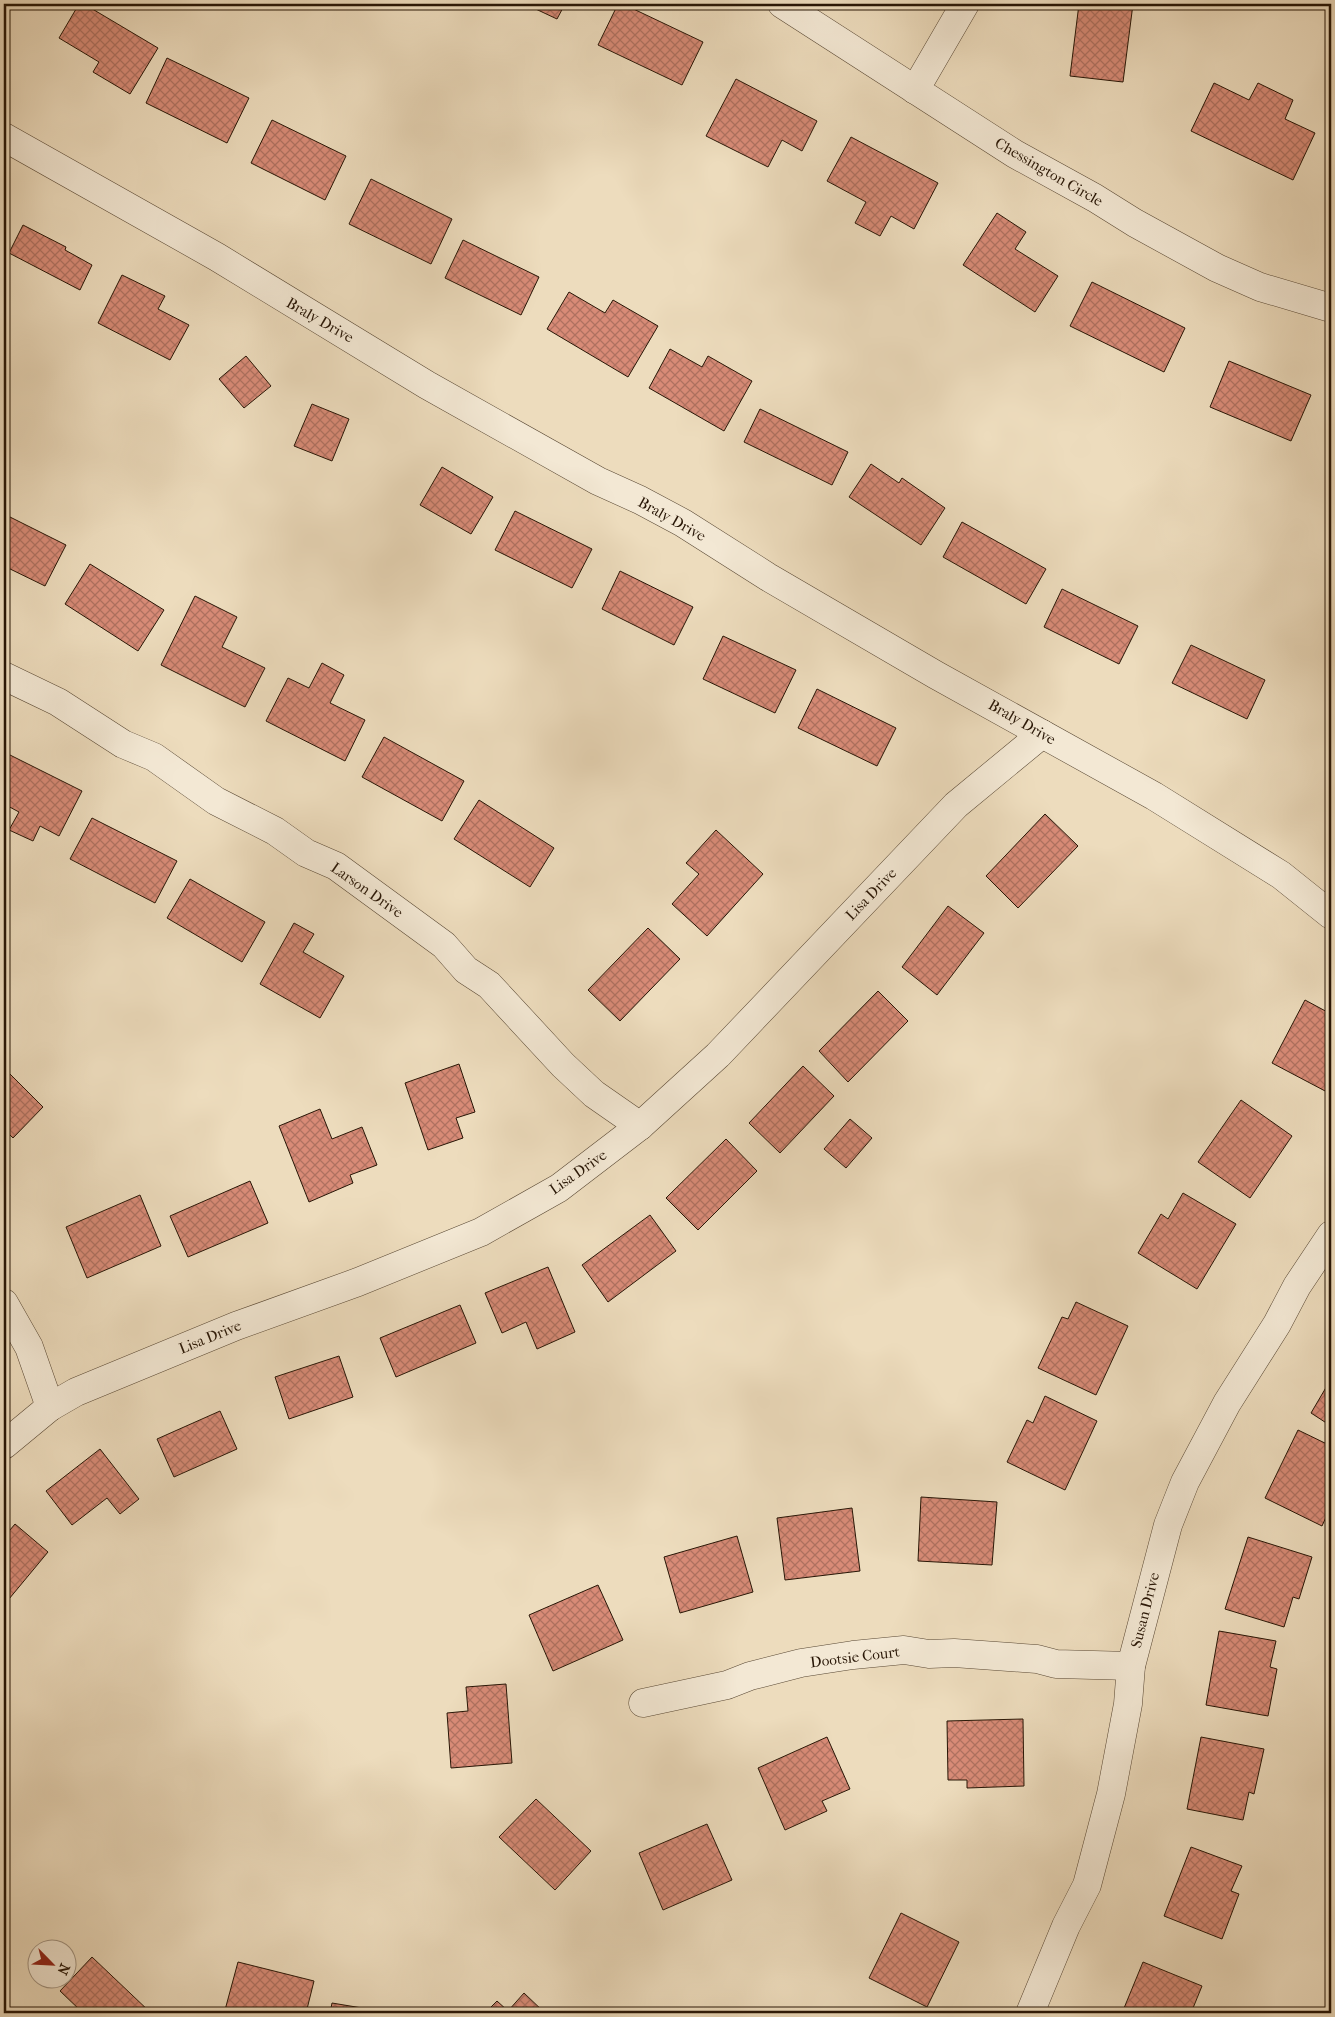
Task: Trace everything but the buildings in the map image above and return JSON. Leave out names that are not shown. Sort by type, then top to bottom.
[{"type":"street","name":"Chessington Circle","points":[[782,4],[1015,154],[1218,268],[1260,287],[1331,308]]},
{"type":"street","points":[[915,90],[965,4]]},
{"type":"street","name":"Braly Drive","points":[[4,137],[217,257],[427,386],[598,481],[640,500],[683,523],[768,577],[1154,796],[1281,875],[1331,916]]},
{"type":"street","name":"Larson Drive","points":[[4,676],[58,702],[123,744],[154,757],[216,801],[251,817],[306,852],[336,866],[444,945],[466,970],[489,985],[563,1065],[594,1094],[640,1126]]},
{"type":"street","name":"Lisa Drive","points":[[4,1445],[50,1407],[76,1392],[236,1326],[358,1282],[481,1232],[560,1188],[640,1126],[718,1055],[956,805],[1042,734]]},
{"type":"street","name":"Susan Drive","points":[[1030,2013],[1066,1926],[1087,1885],[1111,1794],[1128,1704],[1131,1666],[1160,1552],[1185,1482],[1228,1403],[1331,1235]]},
{"type":"street","points":[[4,1303],[28,1347],[50,1407]]},
{"type":"street","name":"Dootsie Court","points":[[644,1703],[727,1685],[750,1676],[800,1664],[853,1655],[904,1650],[930,1654],[954,1653],[1037,1659],[1056,1664],[1131,1666]]}]
